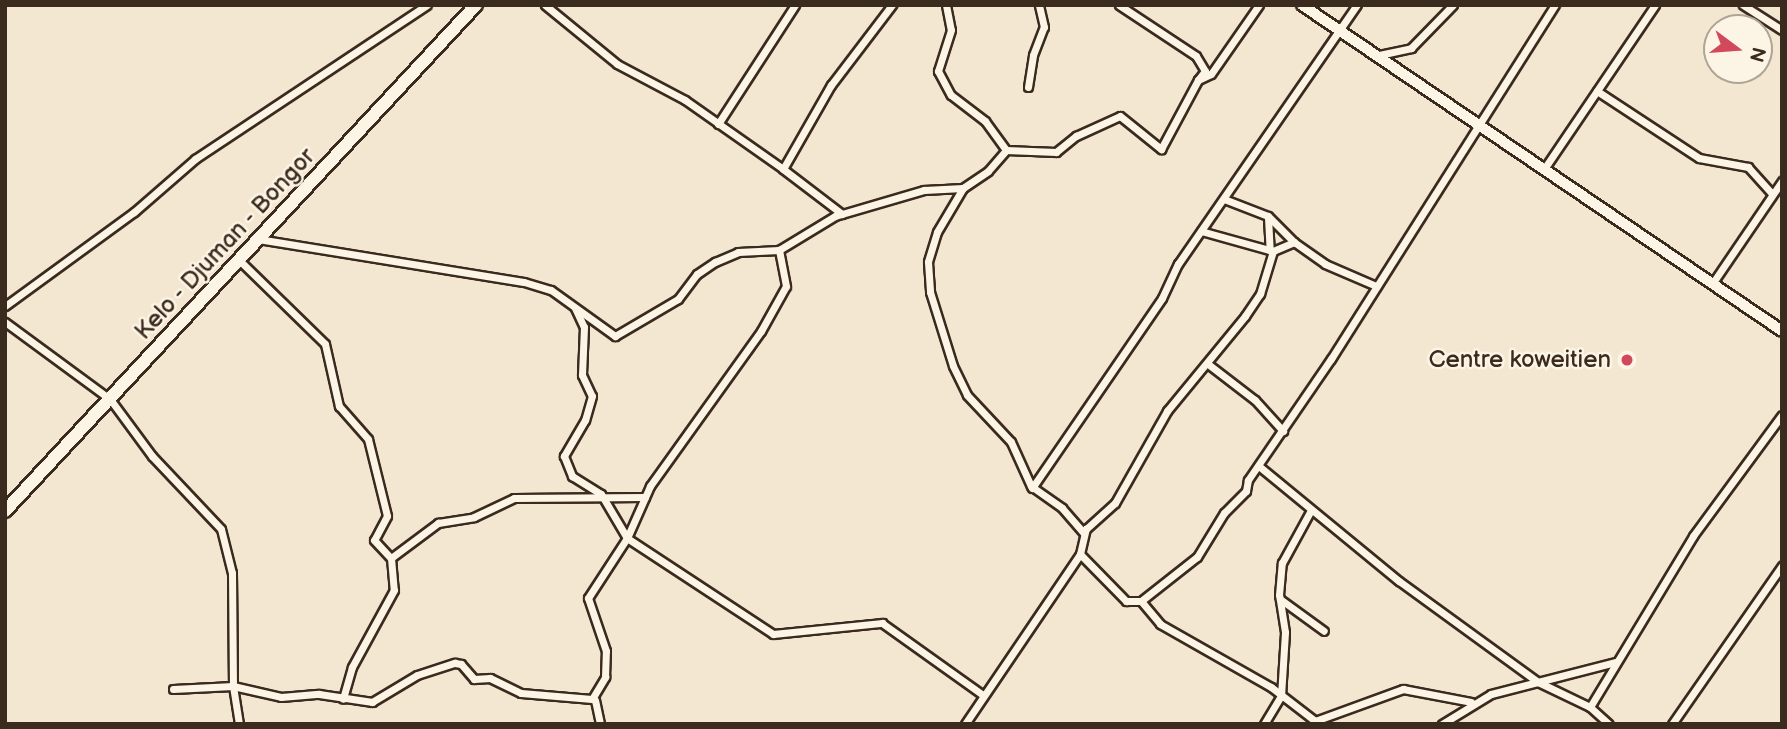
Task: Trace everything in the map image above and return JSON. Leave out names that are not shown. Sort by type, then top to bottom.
[{"type":"highway","name":"Kelo - Djuman - Bongor","points":[[5,511],[476,5]]},
{"type":"street","points":[[5,306],[134,212],[195,159],[427,5]]},
{"type":"street","points":[[545,5],[617,64],[718,124],[842,214]]},
{"type":"street","points":[[718,124],[795,5]]},
{"type":"street","points":[[782,169],[824,96],[892,5]]},
{"type":"street","points":[[946,5],[951,30],[938,71],[951,95],[985,121],[1006,150]]},
{"type":"street","points":[[1006,150],[1056,152],[1076,136],[1120,116],[1161,149],[1205,71],[1203,62],[1119,5]]},
{"type":"street","points":[[1198,80],[1211,74],[1259,5]]},
{"type":"street","points":[[1302,5],[1782,331]]},
{"type":"street","points":[[1032,488],[1162,298],[1201,231],[1341,32],[1357,5]]},
{"type":"street","points":[[1373,53],[1386,57],[1411,48],[1452,5]]},
{"type":"street","points":[[1080,554],[1126,601],[1141,601],[1197,557],[1283,431],[1377,286],[1477,123],[1555,5]]},
{"type":"street","points":[[1545,169],[1655,5]]},
{"type":"street","points":[[1743,5],[1782,30]]},
{"type":"street","points":[[1028,87],[1033,55],[1044,27],[1041,7]]},
{"type":"street","points":[[1597,91],[1699,158],[1748,167],[1772,194]]},
{"type":"street","points":[[1006,150],[988,171],[963,188],[937,232],[928,262],[930,292],[953,366],[967,395],[1011,442],[1032,488],[1062,508],[1084,533]]},
{"type":"street","points":[[1712,284],[1782,181]]},
{"type":"street","points":[[258,239],[399,264],[480,271],[551,290],[615,336],[678,299],[697,274],[738,252],[779,250],[812,233],[823,220],[924,190],[963,188]]},
{"type":"street","points":[[1224,199],[1268,216],[1294,242],[1325,264],[1377,286]]},
{"type":"street","points":[[965,724],[1080,554],[1084,533],[1115,503],[1167,411],[1208,364],[1260,293],[1271,251],[1268,216]]},
{"type":"street","points":[[1201,231],[1271,251],[1294,242]]},
{"type":"street","points":[[173,689],[233,686],[281,697],[319,694],[372,702],[417,675],[455,663],[461,664],[474,679],[490,678],[521,694],[592,699],[605,677],[606,651],[588,598],[627,538],[645,497],[761,331],[786,286],[779,250]]},
{"type":"street","points":[[239,259],[326,344],[339,406],[368,439],[387,516],[374,541],[391,558],[394,590],[352,667],[343,699]]},
{"type":"street","points":[[575,307],[584,327],[580,354],[592,396],[585,420],[564,456],[572,476],[604,499],[627,538],[774,634],[882,623],[983,695]]},
{"type":"street","points":[[5,322],[110,399],[152,456],[221,529],[232,573],[233,686],[239,724]]},
{"type":"street","points":[[1208,364],[1255,400],[1283,431]]},
{"type":"street","points":[[1590,707],[1693,536],[1782,415]]},
{"type":"street","points":[[1259,467],[1399,581],[1538,682],[1590,707],[1609,724]]},
{"type":"street","points":[[391,558],[438,523],[474,517],[514,498],[645,497]]},
{"type":"street","points":[[1264,724],[1281,696],[1285,632],[1280,599],[1282,563],[1311,510]]},
{"type":"street","points":[[1672,724],[1782,566]]},
{"type":"street","points":[[1280,599],[1324,631]]},
{"type":"street","points":[[1141,601],[1160,624],[1281,696],[1317,722],[1403,689],[1472,702]]},
{"type":"street","points":[[1442,724],[1472,702],[1616,662]]},
{"type":"street","points":[[595,700],[600,724]]},
{"type":"place","name":"Centre koweitien","points":[[1627,360]]}]
